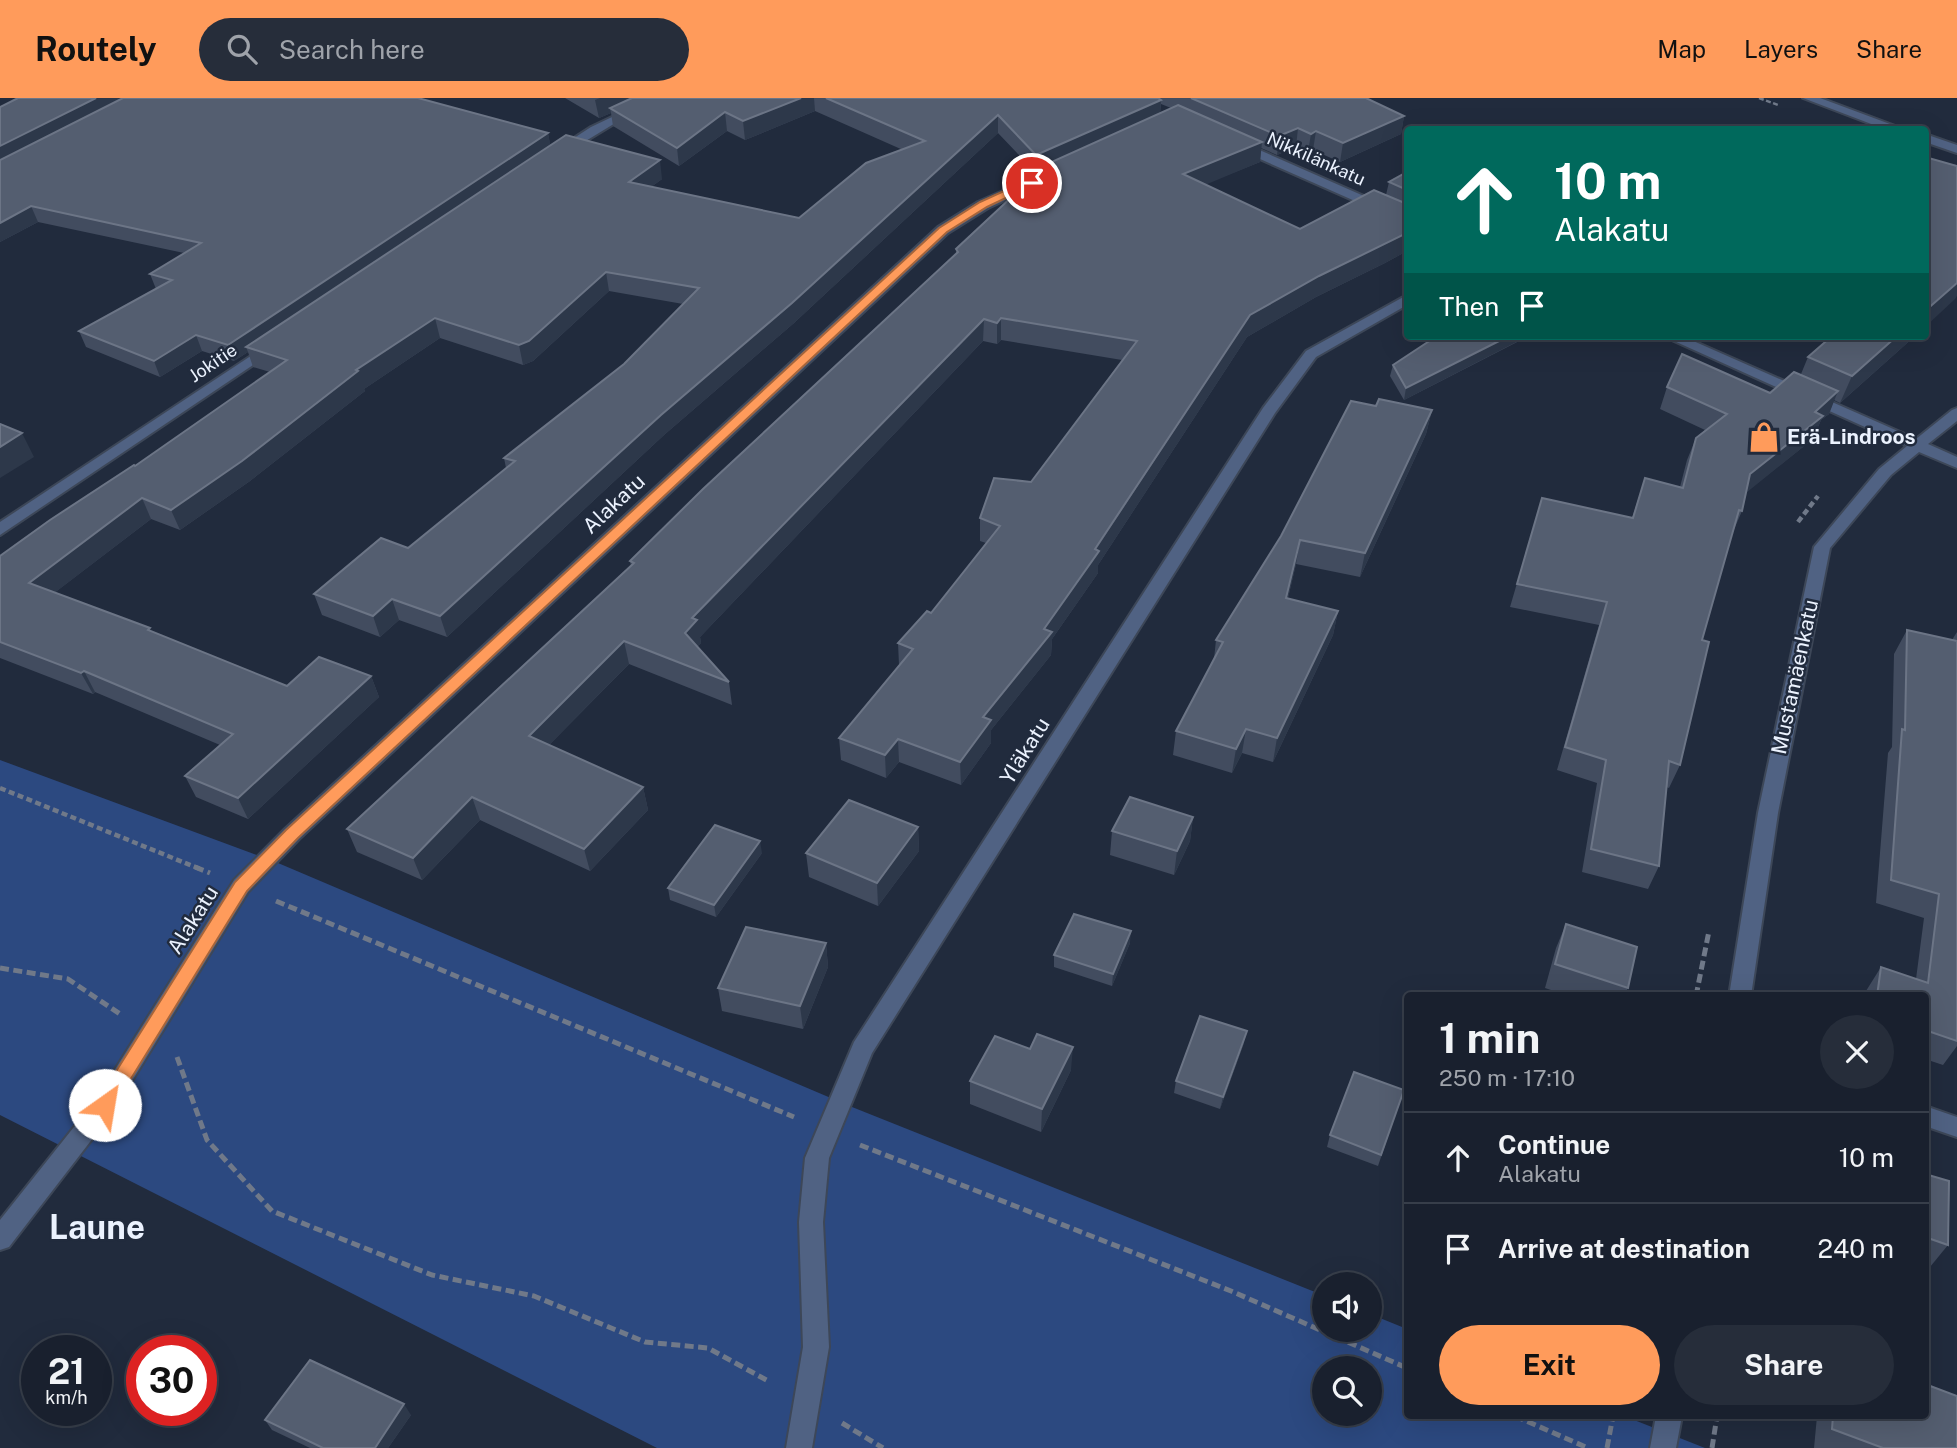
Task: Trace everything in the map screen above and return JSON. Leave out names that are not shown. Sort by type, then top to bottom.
[{"type":"street","points":[[550,158],[596,127],[634,108],[662,98]]},
{"type":"street","points":[[1809,98],[1889,126]]},
{"type":"street","name":"Nikkilänkatu","points":[[1225,139],[1404,219]]},
{"type":"street","points":[[1929,139],[1957,149]]},
{"type":"street","name":"Alakatu","points":[[0,1239],[105,1105],[241,886],[292,834],[943,230],[983,205],[1056,172]]},
{"type":"street","name":"Yläkatu","points":[[799,1448],[816,1347],[811,1222],[817,1157],[862,1048],[1268,411],[1311,354],[1404,301]]},
{"type":"street","name":"Jokitie","points":[[0,530],[286,337]]},
{"type":"street","points":[[1679,340],[1957,463]]},
{"type":"street","name":"Mustamäenkatu","points":[[1741,992],[1770,800],[1822,547],[1885,472],[1957,413]]},
{"type":"street","points":[[1929,1117],[1957,1127]]},
{"type":"street","points":[[1663,1448],[1668,1419]]},
{"type":"path","points":[[0,788],[826,1131],[1231,1291],[1404,1367]]},
{"type":"path","points":[[0,968],[68,979],[155,1025],[180,1060],[207,1140],[272,1211],[432,1275],[534,1296],[645,1342],[708,1348],[807,1402],[883,1448]]},
{"type":"path","points":[[1522,1419],[1588,1448]]},
{"type":"path","points":[[1607,1448],[1612,1419]]},
{"type":"path","points":[[1712,1448],[1717,1419]]},
{"type":"shaded area","points":[[0,760],[278,863],[852,1107],[1312,1291],[1312,1342],[1382,1342],[1382,1319],[1404,1328],[1404,1419],[1632,1419],[1705,1448],[657,1448],[0,1115]]},
{"type":"building","points":[[18,98],[96,98],[0,146],[0,107]]},
{"type":"building","points":[[123,98],[418,98],[548,133],[228,345],[196,335],[154,361],[79,331],[172,280],[150,274],[201,243],[31,206],[0,223],[0,160]]},
{"type":"building","points":[[632,98],[801,98],[743,121],[725,112],[677,148],[610,108]]},
{"type":"building","points":[[826,98],[1161,100],[1036,155],[998,115],[792,303],[661,415],[440,616],[392,599],[373,616],[314,594],[381,538],[408,548],[515,461],[504,458],[624,364],[699,288],[606,272],[529,341],[519,345],[435,318],[356,370],[358,371],[242,461],[171,510],[142,498],[29,583],[150,628],[148,630],[287,686],[319,657],[371,676],[238,798],[185,776],[233,734],[84,671],[81,673],[0,642],[0,556],[287,360],[246,347],[566,135],[660,160],[629,182],[799,218],[866,163],[925,141]]},
{"type":"building","points":[[1191,98],[1366,98],[1404,116],[1343,143],[1316,131],[1311,134],[1298,128],[1279,136]]},
{"type":"building","points":[[1178,105],[1262,142],[1183,174],[1300,229],[1374,190],[1404,203],[1404,234],[1319,276],[1250,315],[1095,549],[1099,551],[1044,629],[1052,632],[983,717],[991,720],[960,762],[898,739],[885,755],[839,738],[913,649],[898,643],[927,611],[931,613],[1000,526],[980,518],[994,478],[1031,482],[1137,341],[1001,318],[997,323],[984,319],[692,618],[697,620],[685,633],[729,682],[624,641],[529,736],[643,787],[584,849],[472,797],[413,858],[347,829],[634,563],[630,561],[703,489],[958,252],[956,249],[1047,164]]},
{"type":"building","points":[[1929,158],[1957,166],[1957,283],[1929,308]]},
{"type":"building","points":[[1404,174],[1404,189],[1389,182]]},
{"type":"building","points":[[1431,340],[1501,340],[1406,388],[1393,365]]},
{"type":"building","points":[[1827,340],[1892,340],[1852,376],[1808,357]]},
{"type":"building","points":[[1682,354],[1770,393],[1794,372],[1838,391],[1815,412],[1823,416],[1750,474],[1742,511],[1739,510],[1702,640],[1709,642],[1680,765],[1669,761],[1659,866],[1591,849],[1606,760],[1565,747],[1607,602],[1517,584],[1542,498],[1633,518],[1645,478],[1683,488],[1696,438],[1727,414],[1667,387]]},
{"type":"building","points":[[1379,399],[1432,410],[1365,553],[1300,540],[1286,598],[1338,611],[1277,738],[1246,729],[1236,749],[1176,731],[1223,642],[1216,640],[1281,536],[1351,401],[1376,406]]},
{"type":"building","points":[[0,424],[22,433],[0,447]]},
{"type":"building","points":[[1907,630],[1957,641],[1957,1041],[1929,1031],[1929,992],[1878,992],[1881,967],[1928,983],[1939,894],[1891,880],[1902,729],[1905,730]]},
{"type":"building","points":[[1130,797],[1193,817],[1177,851],[1112,831]]},
{"type":"building","points":[[849,800],[918,827],[877,883],[806,853]]},
{"type":"building","points":[[715,825],[760,841],[714,905],[668,888]]},
{"type":"building","points":[[1074,914],[1131,931],[1113,974],[1054,955]]},
{"type":"building","points":[[1566,924],[1637,947],[1628,988],[1555,964]]},
{"type":"building","points":[[746,927],[826,943],[800,1006],[718,988]]},
{"type":"building","points":[[1200,1016],[1247,1031],[1223,1097],[1176,1081]]},
{"type":"building","points":[[1037,1034],[1073,1047],[1042,1109],[970,1081],[995,1036],[1030,1049]]},
{"type":"building","points":[[1354,1072],[1404,1090],[1381,1155],[1330,1135]]},
{"type":"building","points":[[1929,1175],[1949,1181],[1948,1245],[1929,1238]]},
{"type":"building","points":[[310,1360],[404,1404],[375,1448],[323,1448],[265,1420]]},
{"type":"building","points":[[1929,1386],[1957,1396],[1957,1448],[1883,1448],[1832,1429],[1833,1419],[1929,1419]]},
{"type":"place","name":"Erä-Lindroos","points":[[1764,437]]},
{"type":"district","name":"Laune","points":[[97,1227]]},
{"type":"route","points":[[105,1105],[241,886],[292,834],[943,230],[983,205],[1032,183]]}]
